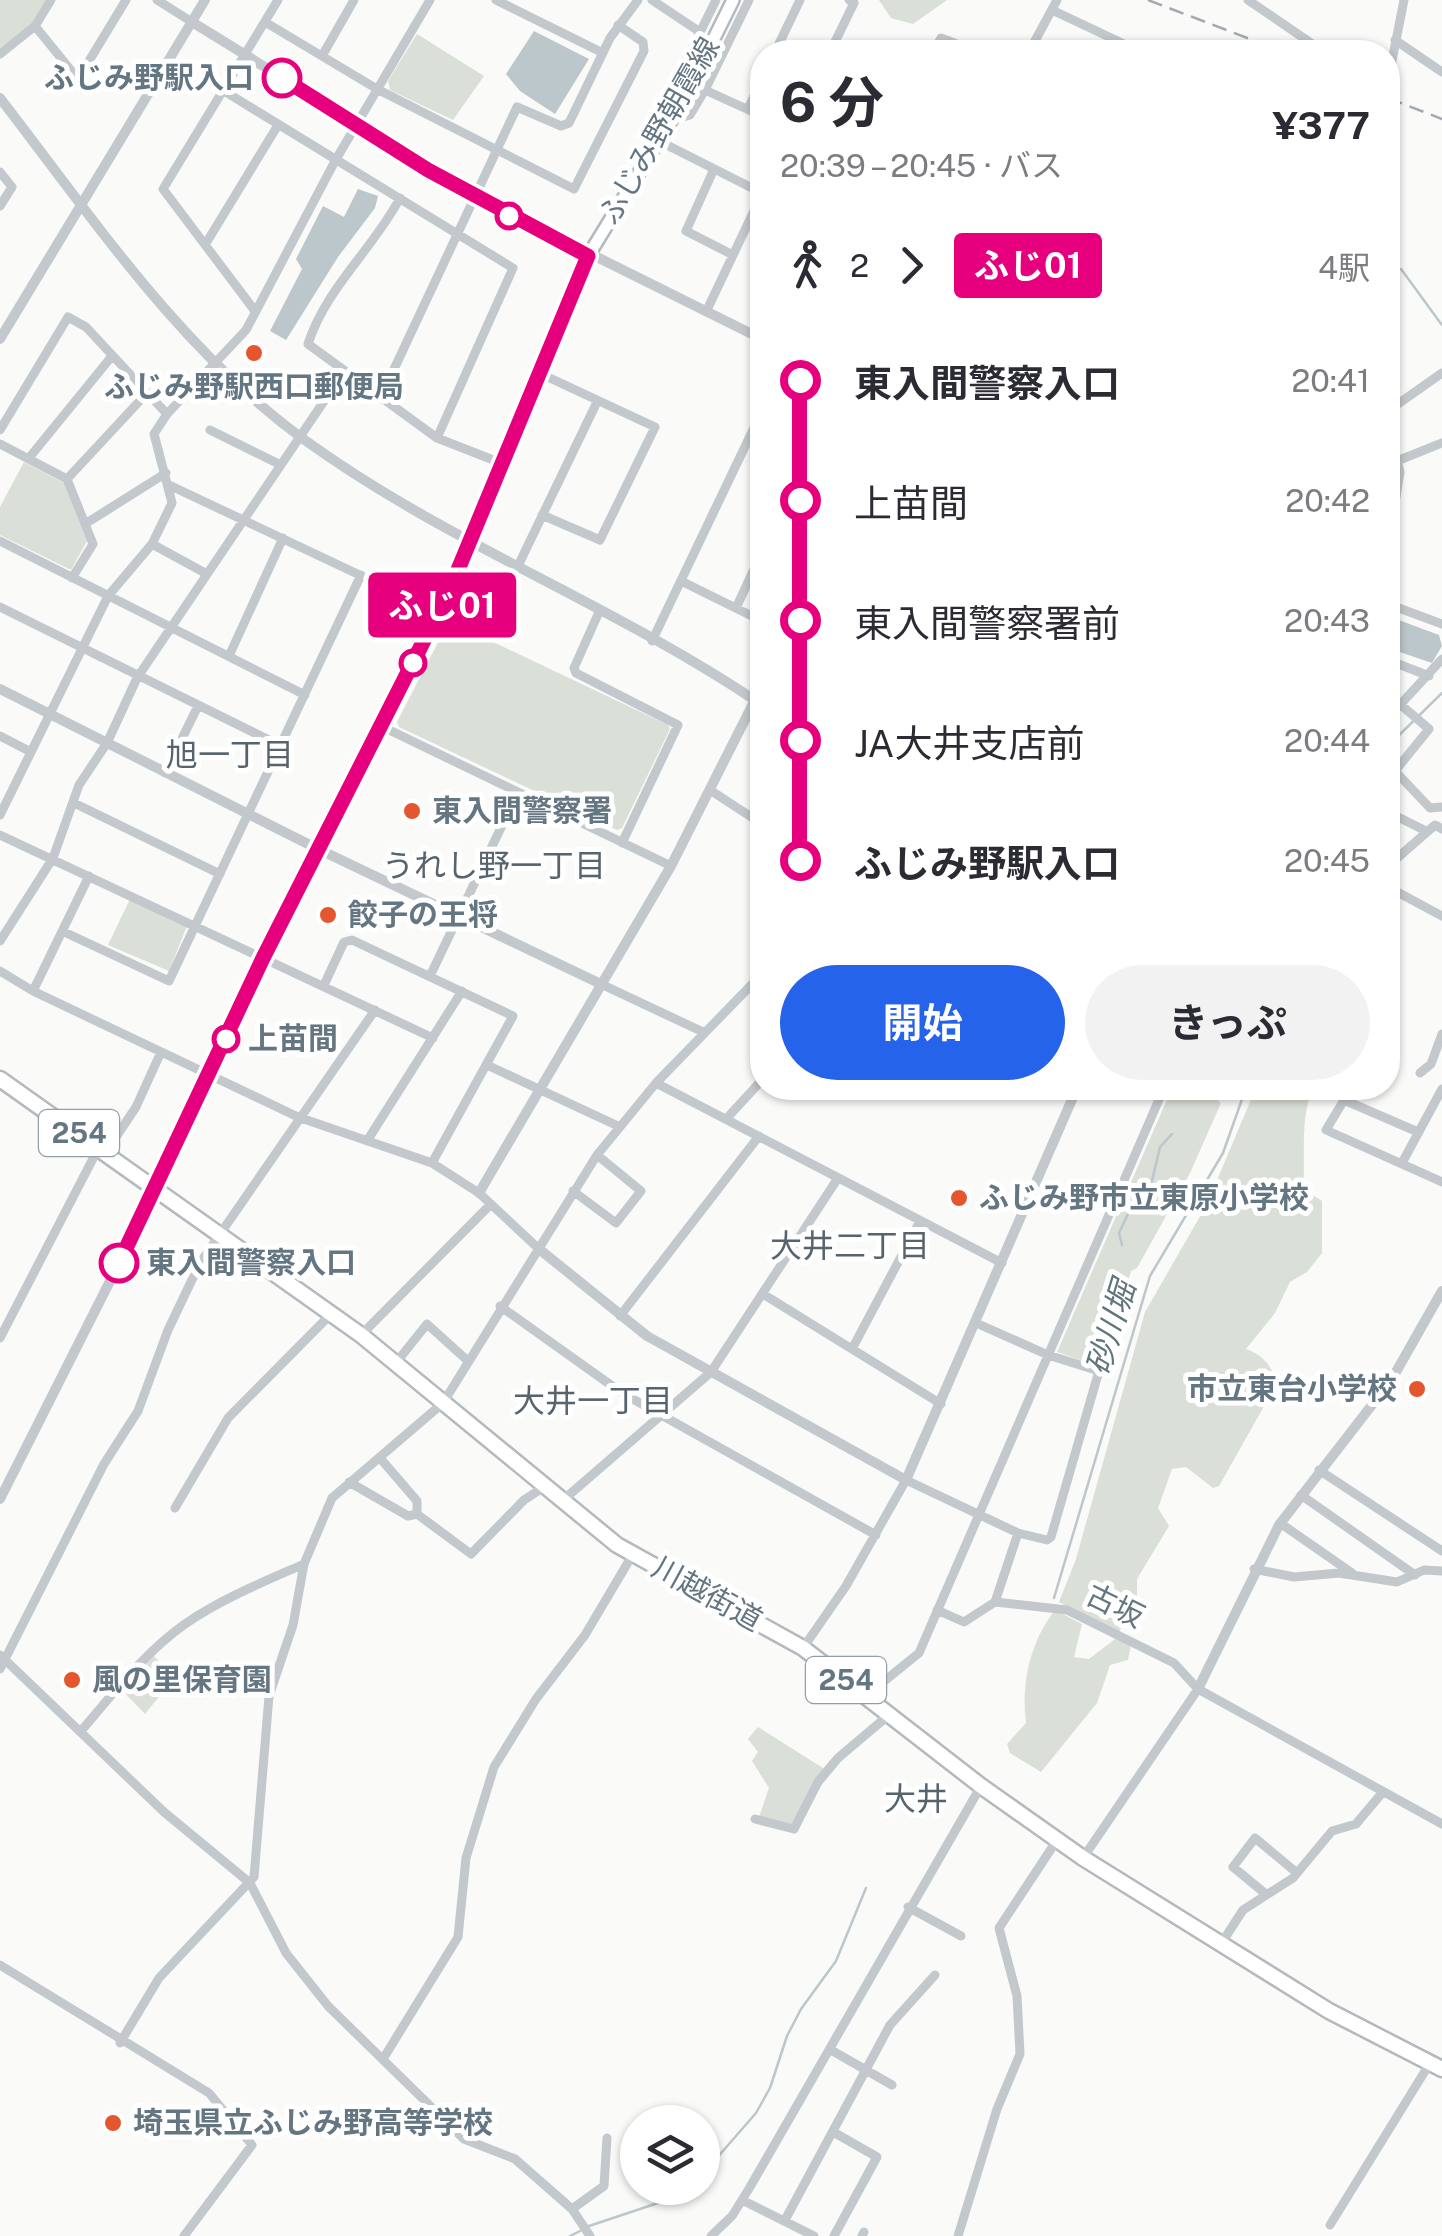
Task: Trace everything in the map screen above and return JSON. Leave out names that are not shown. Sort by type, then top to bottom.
[{"type":"highway","name":"川越街道","points":[[0,1079],[361,1336],[544,1487],[634,1554],[804,1648],[982,1786],[1083,1858],[1329,2010],[1436,2066]]},
{"type":"main road","name":"ふじみ野朝霞線","points":[[157,1188],[263,958],[471,542],[537,372],[588,256],[682,100],[733,0]]},
{"type":"street","points":[[0,54],[35,26],[52,0]]},
{"type":"street","points":[[35,26],[78,79],[126,0]]},
{"type":"street","points":[[157,0],[474,196],[750,333]]},
{"type":"street","points":[[0,339],[206,0]]},
{"type":"street","points":[[254,311],[162,189],[278,0]]},
{"type":"street","points":[[322,56],[354,0]]},
{"type":"street","points":[[0,815],[108,596],[152,544],[172,503],[154,434],[167,414],[246,330],[335,161],[430,0]]},
{"type":"street","points":[[380,399],[496,147],[520,106],[561,126],[569,124],[618,25],[638,0]]},
{"type":"street","points":[[652,0],[700,32]]},
{"type":"street","points":[[716,0],[669,95],[670,121],[690,114],[748,0]]},
{"type":"street","points":[[781,40],[800,0]]},
{"type":"street","points":[[836,40],[854,2],[848,0]]},
{"type":"street","points":[[1248,0],[1306,40]]},
{"type":"street","points":[[1395,40],[1404,0]]},
{"type":"street","points":[[501,1],[603,53]]},
{"type":"street","points":[[1035,40],[1054,5],[1119,40]]},
{"type":"street","points":[[265,22],[377,89],[572,189],[578,186],[644,51],[643,42],[618,25]]},
{"type":"street","points":[[1400,43],[1442,72]]},
{"type":"street","points":[[705,90],[748,110],[750,106]]},
{"type":"street","points":[[224,91],[514,268],[438,438]]},
{"type":"street","points":[[0,98],[166,309],[217,364],[300,436],[394,500],[750,697]]},
{"type":"street","points":[[205,245],[278,125]]},
{"type":"street","points":[[657,140],[750,187]]},
{"type":"street","points":[[714,169],[686,231],[733,256]]},
{"type":"street","points":[[0,172],[12,187],[0,206]]},
{"type":"street","points":[[400,198],[386,224],[343,278],[309,340],[312,350],[438,438],[502,463]]},
{"type":"street","points":[[706,312],[750,219]]},
{"type":"street","points":[[0,430],[68,317],[86,327],[167,414]]},
{"type":"street","points":[[29,458],[112,356]]},
{"type":"street","points":[[537,372],[655,428],[602,538],[596,541],[542,516]]},
{"type":"street","points":[[0,942],[53,858],[78,786],[106,743],[137,678],[343,374]]},
{"type":"street","points":[[1400,403],[1442,374]]},
{"type":"street","points":[[68,479],[147,393]]},
{"type":"street","points":[[517,568],[597,402]]},
{"type":"street","points":[[210,430],[281,465]]},
{"type":"street","points":[[652,641],[750,437]]},
{"type":"street","points":[[1400,460],[1442,443]]},
{"type":"street","points":[[0,444],[68,479],[92,544],[72,578]]},
{"type":"street","points":[[85,524],[166,473]]},
{"type":"street","points":[[169,485],[438,612]]},
{"type":"street","points":[[229,656],[284,538]]},
{"type":"street","points":[[0,541],[305,694]]},
{"type":"street","points":[[152,544],[208,574]]},
{"type":"street","points":[[62,931],[169,980],[361,576]]},
{"type":"street","points":[[736,608],[750,578]]},
{"type":"street","points":[[681,581],[750,614]]},
{"type":"street","points":[[0,608],[281,746]]},
{"type":"street","points":[[1400,608],[1442,624]]},
{"type":"street","points":[[599,612],[574,668],[576,673],[678,725],[622,843]]},
{"type":"street","points":[[1400,710],[1442,660]]},
{"type":"street","points":[[1400,665],[1429,676]]},
{"type":"street","points":[[0,689],[318,849],[703,1032]]},
{"type":"street","points":[[166,773],[198,706]]},
{"type":"street","points":[[1400,764],[1429,730],[1404,707]]},
{"type":"street","points":[[479,1193],[671,866],[750,718]]},
{"type":"street","points":[[382,726],[671,866]]},
{"type":"street","points":[[0,736],[31,752]]},
{"type":"street","points":[[1400,777],[1430,808],[1442,807]]},
{"type":"street","points":[[0,784],[11,791]]},
{"type":"street","points":[[710,790],[750,816]]},
{"type":"street","points":[[430,976],[518,792]]},
{"type":"street","points":[[74,803],[220,874]]},
{"type":"street","points":[[1400,818],[1426,832]]},
{"type":"street","points":[[1400,852],[1435,825],[1442,829]]},
{"type":"street","points":[[0,835],[433,1038]]},
{"type":"street","points":[[33,992],[89,876]]},
{"type":"street","points":[[1400,893],[1442,916]]},
{"type":"street","points":[[324,986],[350,939],[513,1016],[451,1123],[432,1164]]},
{"type":"street","points":[[0,971],[33,992],[298,1117],[432,1164],[479,1193],[620,1316],[711,1372],[906,1480],[978,1515],[1047,1540],[1099,1371],[1048,1356],[976,1323]]},
{"type":"street","points":[[120,2042],[159,1978],[250,1883],[269,1696],[293,1625],[304,1564],[332,1498],[444,1402],[572,1191],[618,1126],[750,986]]},
{"type":"street","points":[[367,1141],[462,991]]},
{"type":"street","points":[[375,1010],[218,1232],[168,1330],[138,1411],[104,1464],[2,1662],[81,1731],[164,1812],[250,1883],[294,1966],[464,2139],[515,2159],[575,2214],[590,2236]]},
{"type":"street","points":[[1420,1074],[1431,1064],[1442,1034]]},
{"type":"street","points":[[0,1338],[103,1149],[136,1107],[160,1052]]},
{"type":"street","points":[[1431,1064],[1442,1072]]},
{"type":"street","points":[[487,1066],[618,1126]]},
{"type":"street","points":[[656,1082],[1002,1263]]},
{"type":"street","points":[[1402,1163],[1442,1088]]},
{"type":"street","points":[[727,1118],[750,1093]]},
{"type":"street","points":[[804,1648],[906,1480],[1073,1100]]},
{"type":"street","points":[[867,1695],[919,1653],[1159,1100]]},
{"type":"street","points":[[1418,1132],[1344,1100],[1326,1130],[1442,1182]]},
{"type":"street","points":[[620,1316],[759,1136]]},
{"type":"street","points":[[572,1191],[616,1223],[640,1191],[597,1155]]},
{"type":"street","points":[[562,1501],[632,1436],[664,1416],[711,1372],[838,1178]]},
{"type":"street","points":[[0,1499],[157,1188]]},
{"type":"street","points":[[361,1336],[491,1204]]},
{"type":"street","points":[[852,1349],[920,1222]]},
{"type":"street","points":[[1083,1858],[1198,1689],[1280,1523],[1392,1379],[1442,1291]]},
{"type":"street","points":[[764,1294],[941,1404]]},
{"type":"street","points":[[500,1306],[577,1364],[876,1535]]},
{"type":"street","points":[[175,1508],[228,1418],[331,1314]]},
{"type":"street","points":[[396,1364],[427,1324],[468,1362]]},
{"type":"street","points":[[380,1458],[417,1501],[417,1514]]},
{"type":"street","points":[[1319,1470],[1442,1551]]},
{"type":"street","points":[[349,1482],[408,1516],[417,1514],[471,1554],[524,1500],[544,1487]]},
{"type":"street","points":[[1301,1495],[1415,1576]]},
{"type":"street","points":[[1280,1523],[1356,1576]]},
{"type":"street","points":[[938,1610],[964,1622],[995,1602],[1018,1532]]},
{"type":"street","points":[[383,2059],[458,1937],[466,1858],[494,1767],[536,1699],[585,1635],[634,1554]]},
{"type":"street","points":[[81,1731],[144,1659],[185,1624],[240,1592],[304,1564]]},
{"type":"street","points":[[1254,1569],[1294,1577],[1356,1576],[1397,1582],[1424,1570],[1442,1571]]},
{"type":"street","name":"古坂","points":[[995,1602],[1068,1610],[1174,1662],[1198,1689],[1442,1824]]},
{"type":"street","points":[[756,1819],[794,1829],[818,1782],[838,1758],[890,1714]]},
{"type":"street","points":[[711,2236],[742,2200],[831,2050],[908,1907],[982,1786]]},
{"type":"street","points":[[1220,1944],[1244,1910],[1297,1873],[1332,1831],[1356,1824],[1382,1793]]},
{"type":"street","points":[[1266,1895],[1233,1867],[1254,1838],[1297,1873]]},
{"type":"street","points":[[958,2236],[997,2108],[1020,2054],[1017,1996],[999,1928],[1057,1840]]},
{"type":"street","points":[[908,1907],[961,1936]]},
{"type":"street","points":[[0,1965],[208,2093],[252,2145],[184,2236]]},
{"type":"street","points":[[785,2220],[890,2026],[935,1975]]},
{"type":"street","points":[[831,2050],[892,2086]]},
{"type":"street","points":[[1330,2225],[1436,2066]]},
{"type":"street","points":[[834,2236],[877,2157],[835,2133]]},
{"type":"street","points":[[575,2214],[604,2186],[607,2138]]},
{"type":"street","points":[[742,2200],[814,2236]]},
{"type":"shaded area","points":[[0,0],[46,0],[32,23],[0,48]]},
{"type":"shaded area","points":[[879,0],[947,0],[913,24],[891,18]]},
{"type":"shaded area","points":[[534,31],[589,59],[555,114],[520,91],[506,74]]},
{"type":"shaded area","points":[[417,34],[484,76],[453,120],[390,90],[388,81]]},
{"type":"shaded area","points":[[358,189],[378,196],[375,208],[338,257],[286,340],[270,331],[302,269],[296,259],[323,206],[344,217]]},
{"type":"shaded area","points":[[24,462],[64,483],[87,541],[71,570],[0,535],[0,507]]},
{"type":"shaded area","points":[[1400,620],[1439,635],[1442,646],[1432,663],[1400,652]]},
{"type":"shaded area","points":[[449,621],[668,725],[670,729],[622,828],[617,830],[399,727],[397,722]]},
{"type":"shaded area","points":[[130,899],[187,926],[169,971],[108,945]]},
{"type":"shaded area","points":[[1167,1100],[1218,1100],[1221,1103],[1190,1173],[1137,1268],[1131,1271],[1103,1368],[1057,1352]]},
{"type":"shaded area","points":[[1251,1100],[1309,1100],[1303,1189],[1322,1201],[1322,1253],[1307,1272],[1290,1282],[1275,1313],[1246,1349],[1267,1362],[1276,1385],[1219,1486],[1213,1488],[1186,1467],[1172,1469],[1158,1508],[1169,1526],[1137,1579],[1137,1605],[1118,1633],[1059,1602],[1076,1559],[1145,1312],[1206,1206]]},
{"type":"shaded area","points":[[1055,1610],[1082,1624],[1074,1657],[1089,1659],[1115,1639],[1131,1645],[1128,1660],[1110,1665],[1097,1703],[1041,1772],[1010,1753],[1007,1744],[1026,1723],[1029,1664],[1039,1636]]},
{"type":"shaded area","points":[[152,1654],[175,1677],[145,1714],[120,1688]]},
{"type":"shaded area","points":[[758,1727],[826,1770],[790,1826],[759,1817],[769,1788],[752,1761],[758,1752],[748,1739]]},
{"type":"waterway","name":"砂川堀","points":[[1401,269],[1442,325]]},
{"type":"waterway","name":"砂川堀","points":[[1400,734],[1442,693]]},
{"type":"waterway","name":"砂川堀","points":[[1054,1598],[1150,1276],[1223,1153],[1242,1100]]},
{"type":"waterway","points":[[1122,1245],[1119,1233],[1135,1199],[1151,1185],[1160,1147],[1172,1134]]},
{"type":"waterway","name":"砂川堀","points":[[720,2154],[756,2113],[770,2088],[787,2036],[801,2009],[836,1961],[866,1888]]},
{"type":"waterway","name":"砂川堀","points":[[589,2226],[652,2205]]},
{"type":"waterway","name":"砂川堀","points":[[570,2236],[582,2230]]},
{"type":"railway","points":[[1148,0],[1253,40]]},
{"type":"railway","points":[[1400,103],[1442,119]]},
{"type":"bus line","name":"ふじ01","points":[[119,1263],[263,958],[450,589],[588,256],[428,170],[282,78]]},
{"type":"place","name":"ふじみ野駅入口","points":[[282,78]]},
{"type":"place","name":"ふじみ野駅西口郵便局","points":[[254,353]]},
{"type":"place","name":"東入間警察署","points":[[412,811]]},
{"type":"place","name":"餃子の王将","points":[[328,915]]},
{"type":"place","name":"上苗間","points":[[226,1039]]},
{"type":"place","name":"ふじみ野市立東原小学校","points":[[959,1198]]},
{"type":"place","name":"東入間警察入口","points":[[119,1263]]},
{"type":"place","name":"市立東台小学校","points":[[1417,1389]]},
{"type":"place","name":"風の里保育園","points":[[72,1680]]},
{"type":"place","name":"埼玉県立ふじみ野高等学校","points":[[113,2123]]},
{"type":"district","name":"旭一丁目","points":[[230,755]]},
{"type":"district","name":"うれし野一丁目","points":[[494,866]]},
{"type":"district","name":"大井二丁目","points":[[850,1246]]},
{"type":"district","name":"大井一丁目","points":[[593,1401]]},
{"type":"district","name":"大井","points":[[916,1799]]}]
